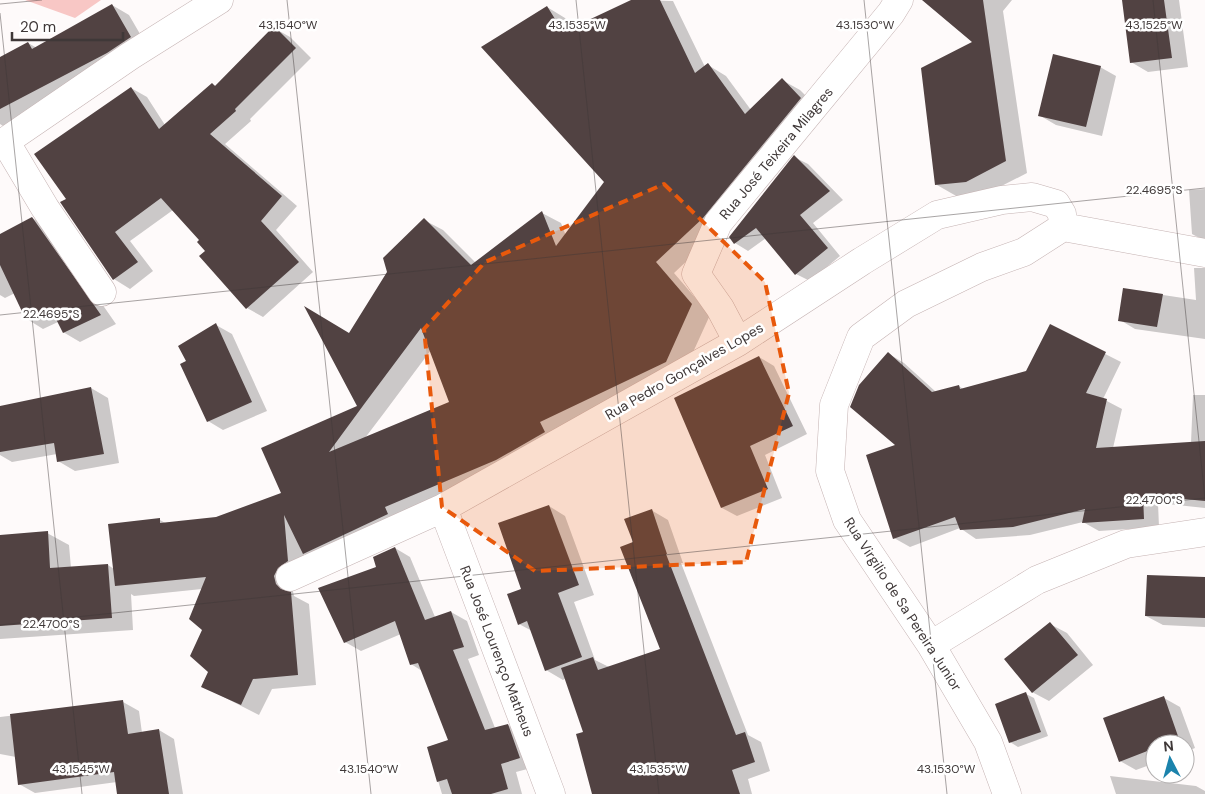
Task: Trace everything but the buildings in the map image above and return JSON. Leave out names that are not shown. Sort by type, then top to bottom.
[{"type":"street","points":[[102,292],[2,143],[130,56],[219,0]]},
{"type":"street","name":"Rua José Teixeira Milagres","points":[[738,342],[720,308],[696,274],[718,223],[891,13],[899,0]]},
{"type":"street","name":"Rua Pedro Gonçalves Lopes","points":[[290,577],[443,508],[738,342],[862,261],[937,215],[1002,200],[1032,197],[1056,204],[1062,214],[1063,227]]},
{"type":"street","points":[[1063,227],[1205,253]]},
{"type":"street","name":"Rua Virgilio de Sa Pereira Junior","points":[[1007,794],[988,742],[931,645],[847,520],[830,471],[834,405],[861,337],[906,304],[982,267],[1024,252],[1063,227]]},
{"type":"street","name":"Rua José Lourenço Matheus","points":[[443,508],[551,794]]},
{"type":"street","points":[[931,645],[1037,580],[1126,544],[1205,532]]},
{"type":"highlighted area","points":[[664,184],[765,282],[789,393],[746,562],[535,571],[442,507],[424,329],[485,262]]},
{"type":"shaded area","points":[[25,0],[101,0],[75,18]]}]
